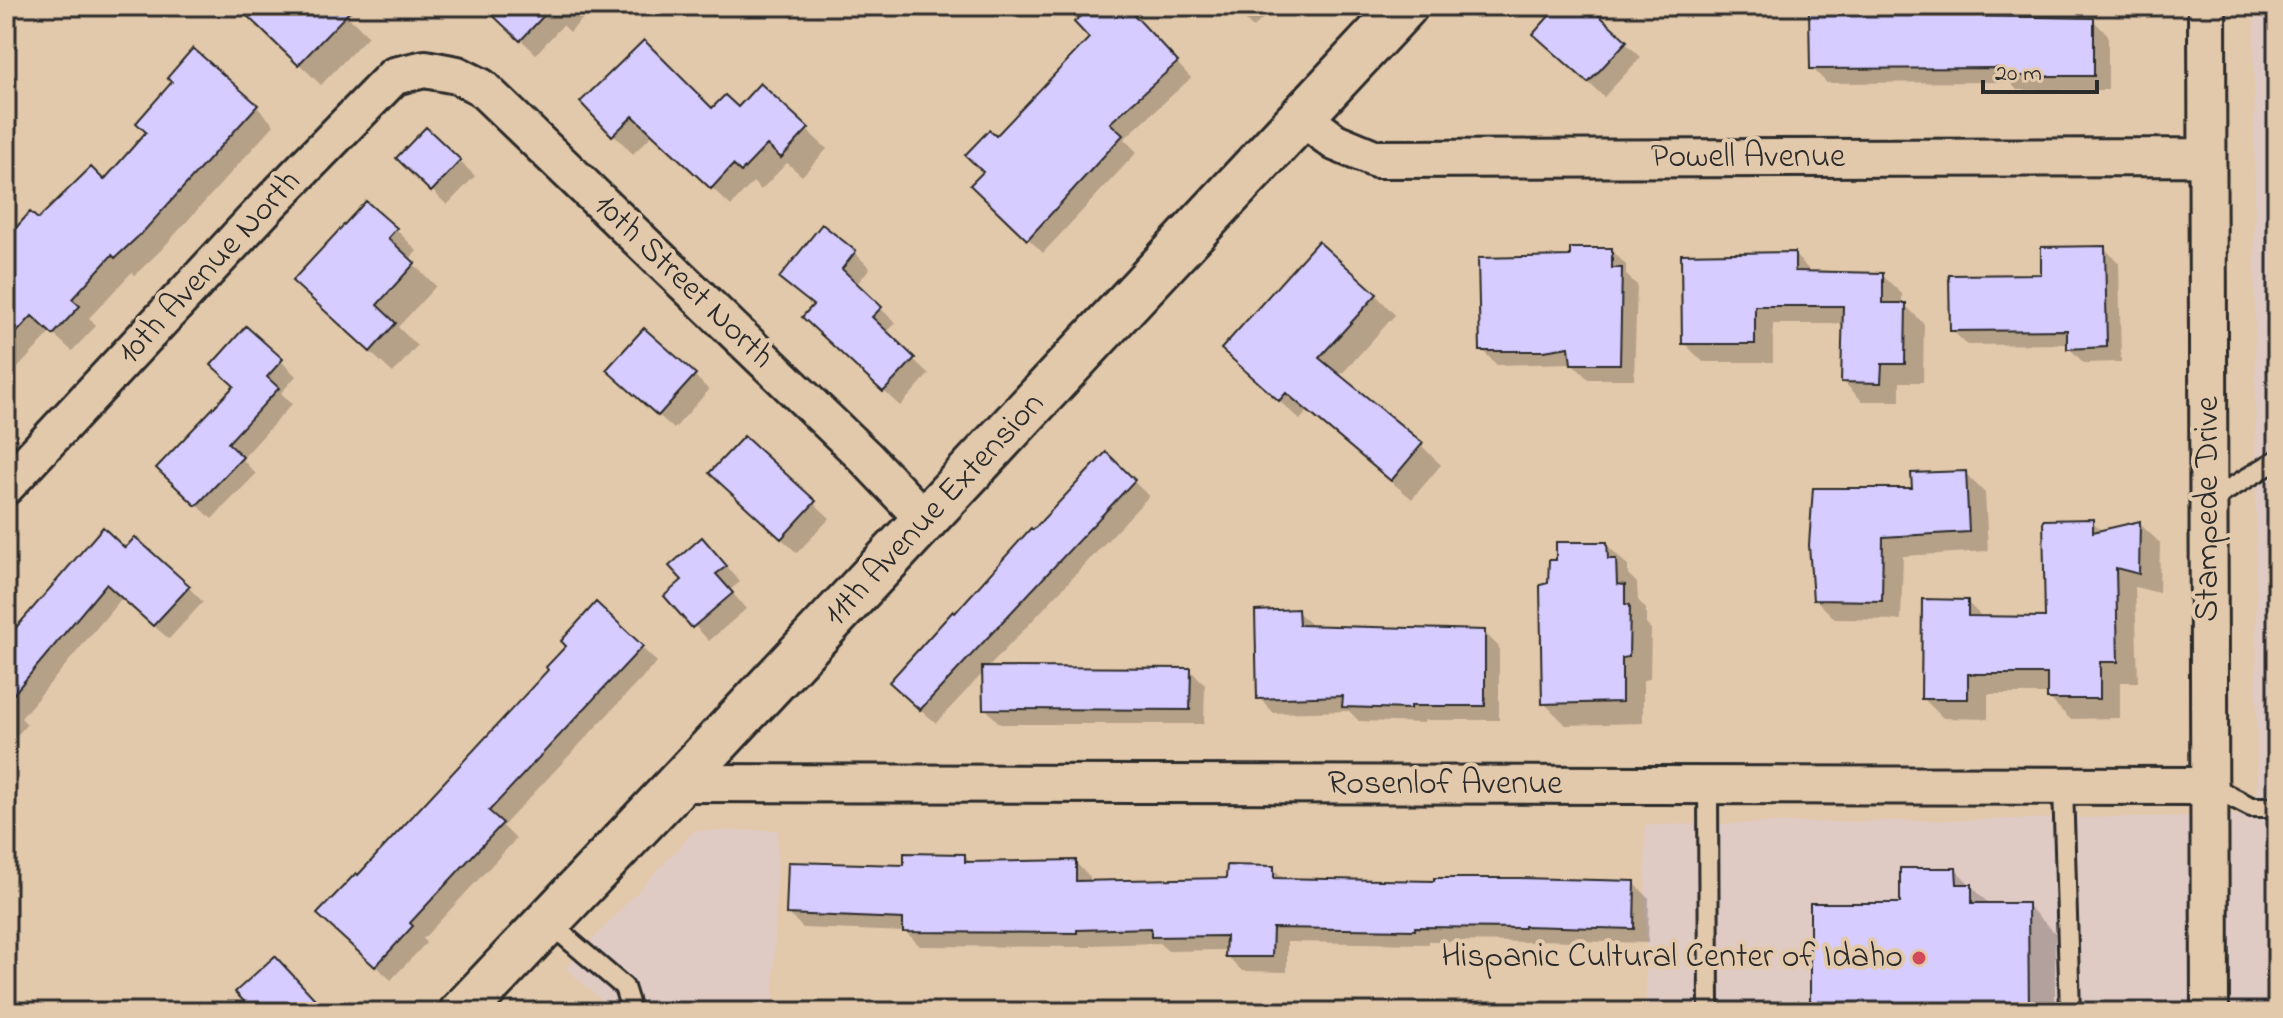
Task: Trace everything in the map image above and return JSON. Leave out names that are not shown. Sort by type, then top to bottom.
[{"type":"street","name":"11th Avenue Extension","points":[[462,1012],[1405,6]]},
{"type":"street","name":"Stampede Drive","points":[[2207,6],[2210,1012]]},
{"type":"street","name":"10th Avenue North","points":[[6,486],[271,202],[394,76],[425,69]]},
{"type":"street","name":"10th Street North","points":[[425,69],[457,75],[481,87],[865,457],[925,520]]},
{"type":"street","name":"Powell Avenue","points":[[1302,117],[1335,142],[1376,159],[2207,157]]},
{"type":"street","name":"Rosenlof Avenue","points":[[679,783],[2210,786]]},
{"type":"lane","points":[[2209,501],[2277,460]]},
{"type":"lane","points":[[1708,786],[1709,1012]]},
{"type":"lane","points":[[2063,786],[2070,1012]]},
{"type":"lane","points":[[2210,786],[2251,807],[2277,807]]},
{"type":"lane","points":[[547,921],[624,987],[630,1012]]},
{"type":"shaded area","points":[[2254,6],[2277,6],[2277,1012],[1646,1012],[1645,825],[2257,815]]},
{"type":"shaded area","points":[[778,830],[773,1012],[600,1012],[600,999],[566,968],[694,831]]},
{"type":"building","points":[[237,6],[355,6],[298,65]]},
{"type":"building","points":[[483,6],[553,6],[520,41]]},
{"type":"building","points":[[1092,6],[1126,6],[1178,62],[1110,123],[1123,135],[1027,240],[970,185],[983,172],[965,155],[989,130],[996,136],[1089,38],[1074,22]]},
{"type":"building","points":[[1558,6],[1589,6],[1627,41],[1588,83],[1533,34]]},
{"type":"building","points":[[1838,6],[1979,6],[1979,16],[2094,18],[2094,76],[2000,76],[2000,68],[1810,69],[1809,11],[1838,11]]},
{"type":"building","points":[[644,40],[712,108],[725,95],[738,107],[760,83],[809,128],[781,158],[767,145],[741,172],[733,165],[711,189],[633,116],[612,136],[580,102]]},
{"type":"building","points":[[193,48],[258,105],[143,232],[115,258],[112,255],[72,299],[80,306],[53,335],[32,316],[6,344],[6,239],[30,212],[38,219],[91,167],[104,180],[146,132],[136,123],[172,82],[167,78]]},
{"type":"building","points":[[426,127],[461,160],[431,192],[396,158]]},
{"type":"building","points":[[366,201],[397,228],[388,238],[415,263],[377,305],[396,323],[370,352],[292,281]]},
{"type":"building","points":[[822,224],[856,251],[842,269],[882,307],[872,317],[915,358],[883,392],[802,317],[813,305],[779,278]]},
{"type":"building","points":[[1318,241],[1377,294],[1319,358],[1423,443],[1391,481],[1286,393],[1279,401],[1221,349]]},
{"type":"building","points":[[2105,246],[2107,347],[2067,349],[2067,330],[1950,331],[1949,275],[2041,274],[2041,247]]},
{"type":"building","points":[[1570,248],[1612,248],[1612,268],[1622,268],[1620,364],[1571,364],[1569,347],[1544,351],[1480,351],[1478,258],[1570,256]]},
{"type":"building","points":[[1795,252],[1795,271],[1883,273],[1883,303],[1906,303],[1905,364],[1882,364],[1881,383],[1841,382],[1843,306],[1755,306],[1755,344],[1682,344],[1681,254]]},
{"type":"building","points":[[246,326],[283,359],[267,377],[279,388],[228,443],[243,457],[196,506],[156,468],[234,386],[211,365]]},
{"type":"building","points":[[644,328],[696,374],[658,416],[606,370]]},
{"type":"building","points":[[744,436],[816,501],[781,539],[709,473]]},
{"type":"building","points":[[1106,452],[1135,480],[920,710],[889,682]]},
{"type":"building","points":[[1966,471],[1969,532],[1883,537],[1882,601],[1813,600],[1809,545],[1813,488],[1912,488],[1911,473]]},
{"type":"building","points":[[2093,519],[2093,532],[2140,521],[2139,574],[2116,568],[2118,662],[2100,662],[2100,699],[2047,699],[2047,674],[1968,674],[1968,699],[1921,699],[1922,599],[1968,600],[1968,616],[2045,617],[2043,520]]},
{"type":"building","points":[[103,527],[125,548],[135,537],[190,586],[153,626],[106,584],[6,703],[6,639]]},
{"type":"building","points":[[702,537],[727,566],[716,574],[733,593],[692,628],[664,596],[682,580],[669,566]]},
{"type":"building","points":[[1556,542],[1607,542],[1608,559],[1616,559],[1617,584],[1625,585],[1625,604],[1630,605],[1629,657],[1622,658],[1622,702],[1542,704],[1540,585],[1548,583],[1549,560],[1556,560]]},
{"type":"building","points":[[596,602],[643,646],[489,811],[503,823],[410,923],[413,926],[375,967],[317,914],[356,873],[358,875],[548,670],[546,667],[566,646],[561,641]]},
{"type":"building","points":[[1298,609],[1299,625],[1485,630],[1485,706],[1410,706],[1410,709],[1342,707],[1343,696],[1257,699],[1255,611]]},
{"type":"building","points":[[982,667],[1191,668],[1190,710],[983,709]]},
{"type":"building","points":[[904,853],[965,854],[965,862],[1076,860],[1076,881],[1226,878],[1227,865],[1274,866],[1274,878],[1635,881],[1634,929],[1524,926],[1415,927],[1415,930],[1273,928],[1272,957],[1225,957],[1226,936],[1151,937],[1151,928],[1077,930],[1077,933],[903,932],[903,919],[786,914],[788,862],[904,865]]},
{"type":"building","name":"Hispanic Cultural Center of Idaho","points":[[1900,868],[1956,868],[1957,884],[1972,884],[1972,903],[2028,903],[2029,1012],[1810,1012],[1810,903],[1900,903]]},
{"type":"building","points":[[275,956],[327,1012],[254,1012],[235,992]]},
{"type":"place","name":"Hispanic Cultural Center of Idaho","points":[[1919,958]]}]
